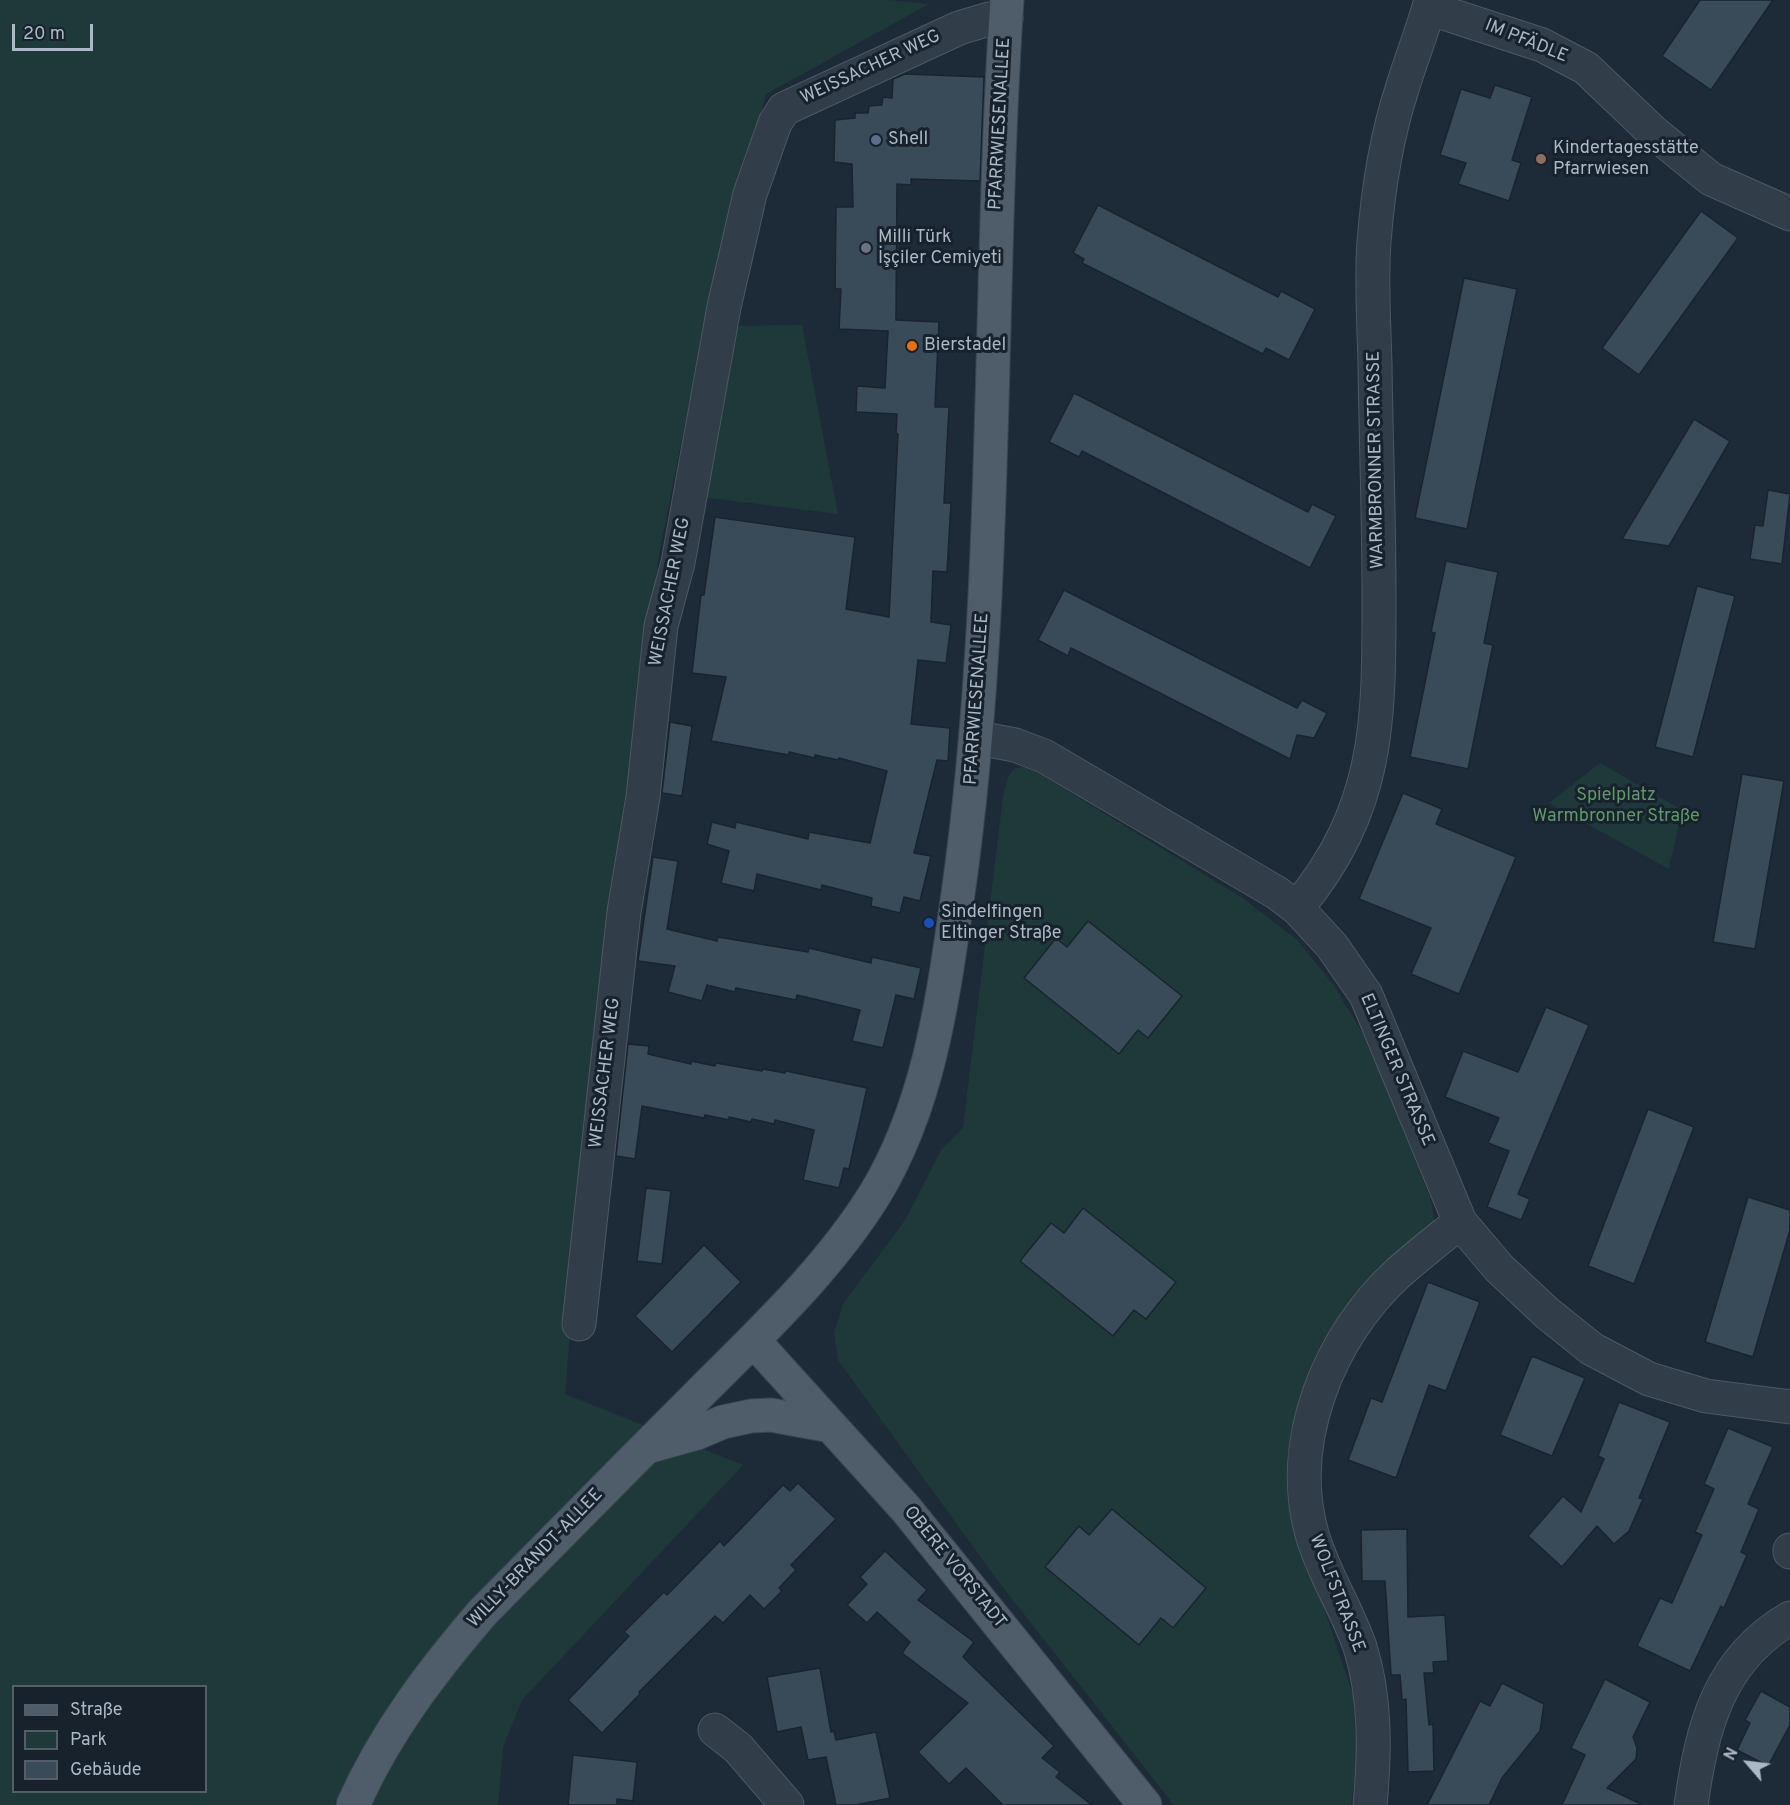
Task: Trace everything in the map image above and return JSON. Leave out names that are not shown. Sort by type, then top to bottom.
[{"type":"main road","name":"PFARRWIESENALLEE","points":[[753,1340],[850,1233],[877,1191],[907,1130],[931,1055],[952,944],[978,738],[985,608],[997,206],[1007,9]]},
{"type":"main road","name":"OBERE VORSTADT","points":[[753,1340],[966,1580],[1144,1805]]},
{"type":"main road","name":"WILLY-BRANDT-ALLEE","points":[[353,1805],[380,1750],[437,1665],[483,1612],[753,1340]]},
{"type":"main road","points":[[646,1448],[697,1433],[723,1422],[751,1416],[771,1415],[831,1426]]},
{"type":"street","name":"IM PFÄDLE","points":[[1430,4],[1542,45],[1586,68],[1652,131],[1711,179],[1790,214]]},
{"type":"street","name":"WARMBRONNER STRASSE","points":[[1296,908],[1335,857],[1352,819],[1368,771],[1376,731],[1379,692],[1379,524],[1374,243],[1387,146],[1401,90],[1430,4]]},
{"type":"street","name":"WEISSACHER WEG","points":[[579,1324],[624,912],[643,797],[661,626],[678,563],[724,307],[750,194],[761,160],[775,123],[784,109],[959,28],[989,20],[1007,9]]},
{"type":"street","name":"ELTINGER STRASSE","points":[[978,738],[1015,745],[1044,756],[1235,866],[1296,908],[1332,946],[1366,995],[1460,1222],[1499,1268],[1547,1313],[1592,1349],[1648,1379],[1673,1387],[1746,1403],[1790,1407]]},
{"type":"street","name":"WOLFSTRASSE","points":[[1370,1805],[1375,1759],[1372,1711],[1360,1648],[1312,1534],[1306,1497],[1306,1456],[1314,1408],[1331,1362],[1364,1311],[1396,1275],[1460,1222]]},
{"type":"street","points":[[1691,1805],[1708,1719],[1724,1686],[1739,1660],[1754,1644],[1790,1618]]},
{"type":"street","points":[[715,1730],[738,1748],[787,1805]]},
{"type":"green space","points":[[0,0],[888,0],[929,4],[766,94],[699,353],[659,554],[636,757],[591,1074],[565,1394],[743,1465],[522,1700],[503,1747],[498,1805],[0,1805]]},
{"type":"green space","points":[[802,325],[838,514],[703,497],[730,326]]},
{"type":"green space","name":"Spielplatz Warmbronner Straße","points":[[1600,763],[1682,810],[1669,869],[1549,803]]},
{"type":"green space","points":[[1023,767],[1035,771],[1244,899],[1296,939],[1333,984],[1365,1037],[1431,1200],[1435,1225],[1381,1268],[1349,1304],[1316,1355],[1299,1404],[1318,1591],[1353,1695],[1357,1760],[1351,1805],[1174,1805],[998,1581],[838,1360],[834,1333],[843,1304],[906,1219],[941,1150],[963,1128],[1003,796],[1009,775],[1014,769]]},
{"type":"building","points":[[1700,0],[1773,0],[1711,90],[1662,56]]},
{"type":"building","points":[[905,74],[984,77],[980,181],[911,179],[911,185],[897,184],[896,320],[939,322],[935,407],[949,407],[944,503],[951,503],[947,572],[933,571],[931,622],[951,625],[946,663],[918,660],[911,724],[950,728],[948,761],[937,760],[914,853],[931,856],[920,901],[904,897],[900,913],[871,906],[872,898],[822,885],[821,890],[757,874],[754,891],[721,883],[729,851],[707,844],[712,822],[735,828],[736,822],[808,839],[809,832],[870,843],[887,771],[839,758],[838,760],[815,755],[815,758],[789,752],[789,755],[711,741],[726,677],[692,673],[701,595],[704,595],[715,517],[855,537],[846,609],[889,617],[897,414],[856,412],[857,386],[885,388],[888,331],[839,329],[841,289],[835,289],[836,207],[853,207],[852,164],[834,162],[835,120],[855,118],[855,113],[868,113],[869,106],[882,105],[883,97],[892,98],[893,79]]},
{"type":"building","points":[[1495,85],[1532,97],[1512,160],[1521,163],[1509,201],[1458,184],[1466,163],[1440,155],[1461,89],[1490,98]]},
{"type":"building","points":[[1098,205],[1278,297],[1281,291],[1315,309],[1289,360],[1266,348],[1263,354],[1082,263],[1084,259],[1073,253]]},
{"type":"building","points":[[1701,211],[1738,238],[1639,375],[1602,348]]},
{"type":"building","points":[[1464,278],[1517,289],[1467,529],[1415,518]]},
{"type":"building","points":[[1074,393],[1308,512],[1312,504],[1336,516],[1310,568],[1082,451],[1079,457],[1049,442]]},
{"type":"building","points":[[1694,419],[1730,441],[1669,546],[1622,539]]},
{"type":"building","points":[[1768,490],[1790,494],[1782,564],[1750,559],[1755,525],[1763,526]]},
{"type":"building","points":[[1446,561],[1498,572],[1484,643],[1493,645],[1468,769],[1410,757],[1435,633],[1431,632]]},
{"type":"building","points":[[1697,586],[1735,596],[1693,757],[1655,747]]},
{"type":"building","points":[[1064,590],[1297,708],[1302,700],[1327,713],[1314,738],[1297,735],[1290,759],[1071,648],[1068,656],[1038,640]]},
{"type":"building","points":[[670,722],[692,726],[682,796],[662,793]]},
{"type":"building","points":[[1742,774],[1784,781],[1755,949],[1713,942]]},
{"type":"building","points":[[1403,793],[1442,809],[1436,824],[1516,857],[1459,994],[1411,974],[1431,928],[1359,899]]},
{"type":"building","points":[[653,857],[678,861],[667,929],[717,941],[718,937],[808,952],[809,948],[871,963],[872,957],[921,968],[914,999],[896,995],[883,1048],[852,1041],[860,1010],[797,995],[796,1000],[736,988],[735,992],[707,985],[702,1001],[668,992],[675,966],[638,961]]},
{"type":"building","points":[[1088,921],[1182,996],[1148,1038],[1138,1030],[1119,1054],[1024,978],[1056,938],[1067,947]]},
{"type":"building","points":[[1546,1007],[1589,1025],[1518,1194],[1530,1199],[1521,1220],[1487,1207],[1509,1151],[1488,1143],[1499,1118],[1445,1097],[1463,1051],[1518,1072]]},
{"type":"building","points":[[628,1044],[649,1046],[648,1054],[691,1064],[691,1061],[762,1071],[763,1069],[785,1073],[786,1071],[867,1088],[849,1169],[844,1168],[839,1188],[803,1180],[814,1130],[775,1120],[774,1124],[729,1117],[729,1120],[705,1115],[704,1118],[642,1106],[635,1159],[616,1156]]},
{"type":"building","points":[[1648,1109],[1694,1127],[1634,1284],[1588,1266]]},
{"type":"building","points":[[646,1188],[671,1191],[662,1264],[637,1261]]},
{"type":"building","points":[[1748,1197],[1790,1210],[1790,1230],[1753,1357],[1705,1342]]},
{"type":"building","points":[[1083,1208],[1176,1282],[1146,1319],[1134,1310],[1113,1336],[1020,1261],[1051,1223],[1064,1233]]},
{"type":"building","points":[[704,1245],[741,1282],[672,1352],[635,1316]]},
{"type":"building","points":[[1428,1282],[1480,1302],[1446,1391],[1429,1385],[1396,1478],[1348,1460],[1371,1398],[1382,1402]]},
{"type":"building","points":[[1532,1356],[1585,1378],[1552,1456],[1500,1435]]},
{"type":"building","points":[[1619,1402],[1670,1422],[1639,1498],[1643,1499],[1629,1531],[1614,1544],[1597,1526],[1562,1567],[1528,1536],[1563,1496],[1581,1512],[1604,1459],[1598,1456]]},
{"type":"building","points":[[1728,1428],[1773,1447],[1748,1504],[1759,1509],[1741,1552],[1747,1555],[1724,1608],[1721,1606],[1690,1671],[1637,1646],[1660,1598],[1672,1603],[1702,1535],[1695,1532],[1714,1489],[1704,1484]]},
{"type":"building","points":[[798,1483],[836,1519],[791,1565],[796,1570],[779,1588],[782,1591],[764,1609],[750,1595],[723,1623],[715,1616],[639,1692],[640,1694],[602,1733],[568,1700],[629,1636],[624,1632],[664,1592],[667,1595],[720,1541],[724,1546],[783,1485],[790,1491]]},
{"type":"building","points":[[1112,1509],[1206,1588],[1173,1628],[1161,1618],[1139,1645],[1045,1567],[1079,1526],[1089,1535]]},
{"type":"building","points":[[1407,1529],[1408,1617],[1445,1615],[1448,1661],[1433,1662],[1434,1673],[1424,1673],[1429,1725],[1433,1724],[1434,1771],[1408,1772],[1406,1699],[1402,1700],[1400,1675],[1391,1675],[1385,1581],[1362,1581],[1361,1530]]},
{"type":"building","points":[[885,1551],[927,1590],[918,1600],[974,1642],[963,1657],[1054,1746],[1042,1758],[1060,1772],[1056,1777],[1092,1805],[1003,1805],[966,1768],[949,1784],[918,1752],[968,1703],[902,1653],[910,1642],[877,1612],[867,1623],[847,1605],[867,1584],[860,1577]]},
{"type":"building","points":[[820,1668],[831,1732],[834,1731],[836,1740],[876,1732],[890,1798],[856,1805],[836,1805],[826,1757],[808,1760],[801,1727],[777,1732],[767,1677]]},
{"type":"building","points":[[1605,1679],[1650,1702],[1633,1737],[1637,1748],[1636,1759],[1607,1788],[1643,1805],[1562,1805],[1585,1755],[1571,1748]]},
{"type":"building","points":[[1502,1683],[1544,1704],[1540,1731],[1502,1778],[1489,1805],[1427,1805],[1480,1701],[1490,1706]]},
{"type":"building","points":[[1761,1691],[1790,1707],[1790,1725],[1768,1766],[1737,1750],[1750,1723],[1745,1720]]},
{"type":"building","points":[[573,1755],[637,1762],[633,1801],[617,1799],[617,1805],[568,1805]]},
{"type":"place","name":"Shell","points":[[876,140]]},
{"type":"place","name":"Kindertagesstätte Pfarrwiesen","points":[[1541,159]]},
{"type":"place","name":"Milli Türk İşçiler Cemiyeti","points":[[866,248]]},
{"type":"place","name":"Bierstadel","points":[[912,346]]},
{"type":"place","name":"Sindelfingen Eltinger Straße","points":[[929,923]]}]
